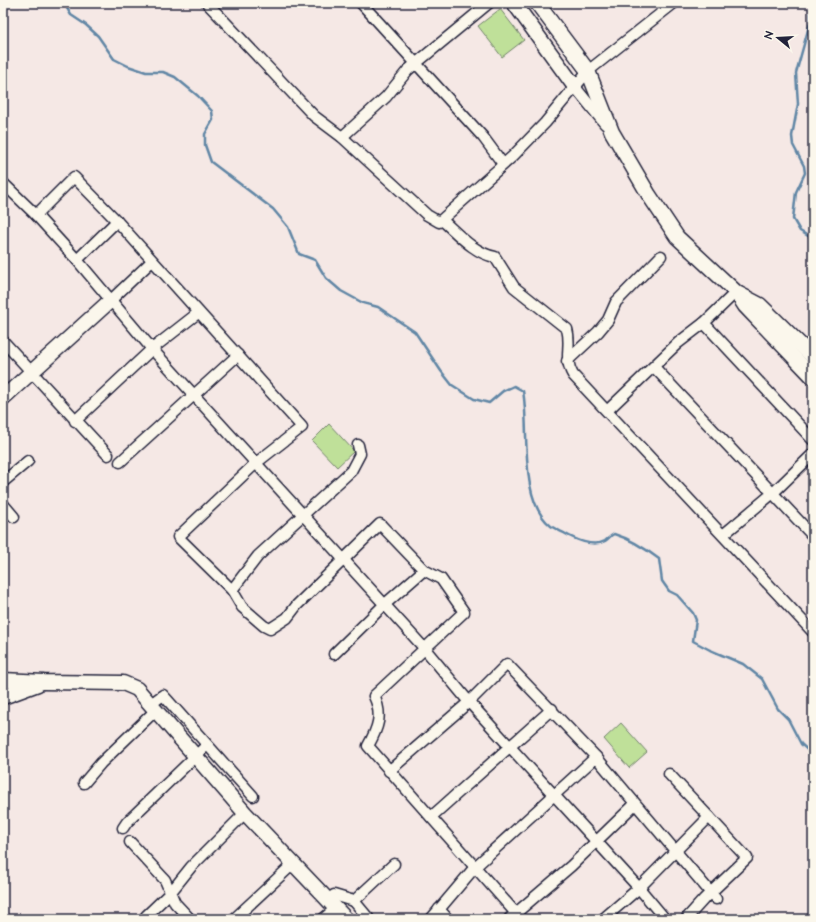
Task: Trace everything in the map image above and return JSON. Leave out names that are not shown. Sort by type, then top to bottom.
[{"type":"street","points":[[207,3],[314,116],[342,137],[426,215],[439,222],[503,164],[545,123],[588,72],[674,3]]},
{"type":"street","points":[[361,3],[483,137],[503,164]]},
{"type":"street","points":[[342,137],[386,97],[416,63],[489,3]]},
{"type":"street","points":[[514,3],[575,86],[612,132],[649,195],[677,237],[736,292],[745,306],[813,377]]},
{"type":"street","points":[[537,3],[588,72],[612,132]]},
{"type":"street","points":[[36,215],[74,177],[117,221],[198,313],[238,355],[302,427],[256,463],[178,537],[232,590],[242,607],[264,626],[270,628],[287,618],[297,605],[380,524],[424,570],[441,579],[464,612],[374,696],[378,707],[380,720],[368,746],[475,867],[515,917],[597,842],[634,804]]},
{"type":"street","points":[[3,183],[36,215],[77,260],[152,349],[425,649],[469,702],[555,795],[665,919]]},
{"type":"street","points":[[442,220],[462,238],[481,252],[495,257],[514,287],[567,329],[570,338],[567,361],[573,375],[608,410],[813,632]]},
{"type":"street","points":[[77,260],[117,221]]},
{"type":"street","points":[[567,361],[598,332],[608,320],[616,302],[661,256]]},
{"type":"street","points":[[3,398],[152,261]]},
{"type":"street","points":[[608,410],[736,292]]},
{"type":"street","points":[[736,292],[760,305],[813,357]]},
{"type":"street","points":[[75,421],[152,349],[198,313]]},
{"type":"street","points":[[704,323],[813,440]]},
{"type":"street","points":[[3,341],[75,421],[108,455]]},
{"type":"street","points":[[120,462],[238,355]]},
{"type":"street","points":[[654,367],[813,536]]},
{"type":"street","points":[[232,590],[258,556],[303,514],[330,492],[351,470],[360,454],[358,445]]},
{"type":"street","points":[[723,535],[773,493],[813,454]]},
{"type":"street","points":[[3,482],[28,461]]},
{"type":"street","points":[[3,504],[14,517]]},
{"type":"street","points":[[334,654],[384,604],[424,570]]},
{"type":"street","points":[[389,771],[469,702],[507,664],[552,709],[596,757],[634,804],[676,850],[713,895]]},
{"type":"street","points":[[3,680],[123,683],[137,689],[245,813],[346,919]]},
{"type":"street","points":[[3,697],[44,682]]},
{"type":"street","points":[[84,783],[154,707],[163,695],[253,796]]},
{"type":"street","points":[[431,817],[552,709]]},
{"type":"street","points":[[123,828],[127,822],[207,745]]},
{"type":"street","points":[[431,919],[475,867],[596,757]]},
{"type":"street","points":[[669,774],[747,858],[713,895],[686,919]]},
{"type":"street","points":[[146,916],[171,892],[191,867],[245,813]]},
{"type":"street","points":[[603,919],[639,888],[709,817]]},
{"type":"street","points":[[130,842],[165,880],[175,903],[190,919]]},
{"type":"street","points":[[234,919],[293,864]]},
{"type":"street","points":[[354,900],[394,864]]},
{"type":"street","points":[[323,919],[332,904],[334,895],[354,900],[369,919]]},
{"type":"street","points":[[439,909],[448,919]]},
{"type":"green space","points":[[500,9],[524,40],[502,57],[478,26]]},
{"type":"green space","points":[[329,424],[354,451],[337,467],[312,441]]},
{"type":"green space","points":[[621,723],[647,752],[629,768],[604,739]]},
{"type":"waterway","points":[[64,3],[71,15],[86,25],[98,36],[114,59],[128,66],[146,72],[163,72],[175,77],[198,96],[212,111],[213,120],[205,134],[205,145],[211,162],[273,209],[288,227],[299,254],[315,260],[326,278],[341,291],[363,303],[378,307],[415,332],[452,385],[474,399],[489,403],[503,391],[514,386],[523,391],[529,482],[534,499],[541,514],[551,526],[578,540],[595,544],[605,541],[614,534],[638,545],[659,559],[662,581],[669,591],[677,595],[693,613],[696,620],[693,641],[743,664],[762,679],[778,709],[788,719],[801,744],[813,755]]},
{"type":"waterway","points":[[811,3],[811,19],[796,73],[798,104],[792,136],[793,145],[804,166],[805,173],[796,192],[793,219],[800,231],[813,239]]}]
